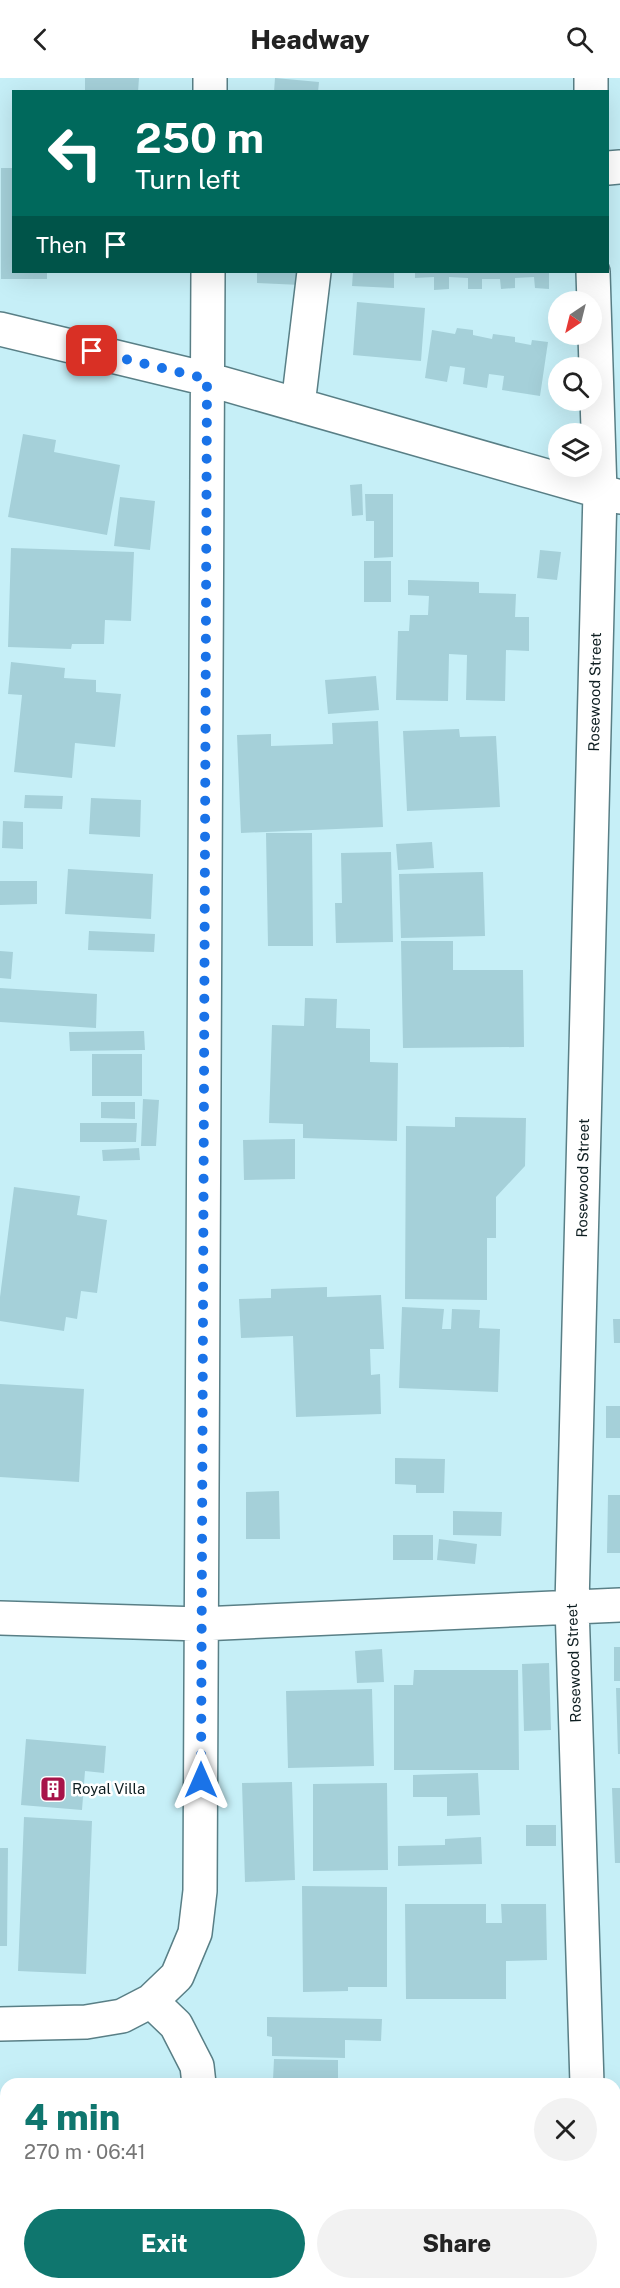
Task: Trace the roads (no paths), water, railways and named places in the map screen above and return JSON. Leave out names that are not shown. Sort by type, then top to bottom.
[{"type":"street","points":[[0,2024],[86,2022],[122,2016],[151,2001],[177,1976],[195,1933],[201,1891],[208,273]]},
{"type":"street","points":[[298,405],[314,273]]},
{"type":"street","name":"Rosewood Street","points":[[587,2078],[572,1605],[610,495],[593,273]]},
{"type":"street","points":[[0,329],[207,379],[610,495]]},
{"type":"street","points":[[0,1618],[201,1624],[572,1605],[620,1605]]},
{"type":"street","points":[[151,2001],[176,2025],[197,2066],[198,2078]]},
{"type":"place","name":"Royal Villa","points":[[53,1789]]}]
